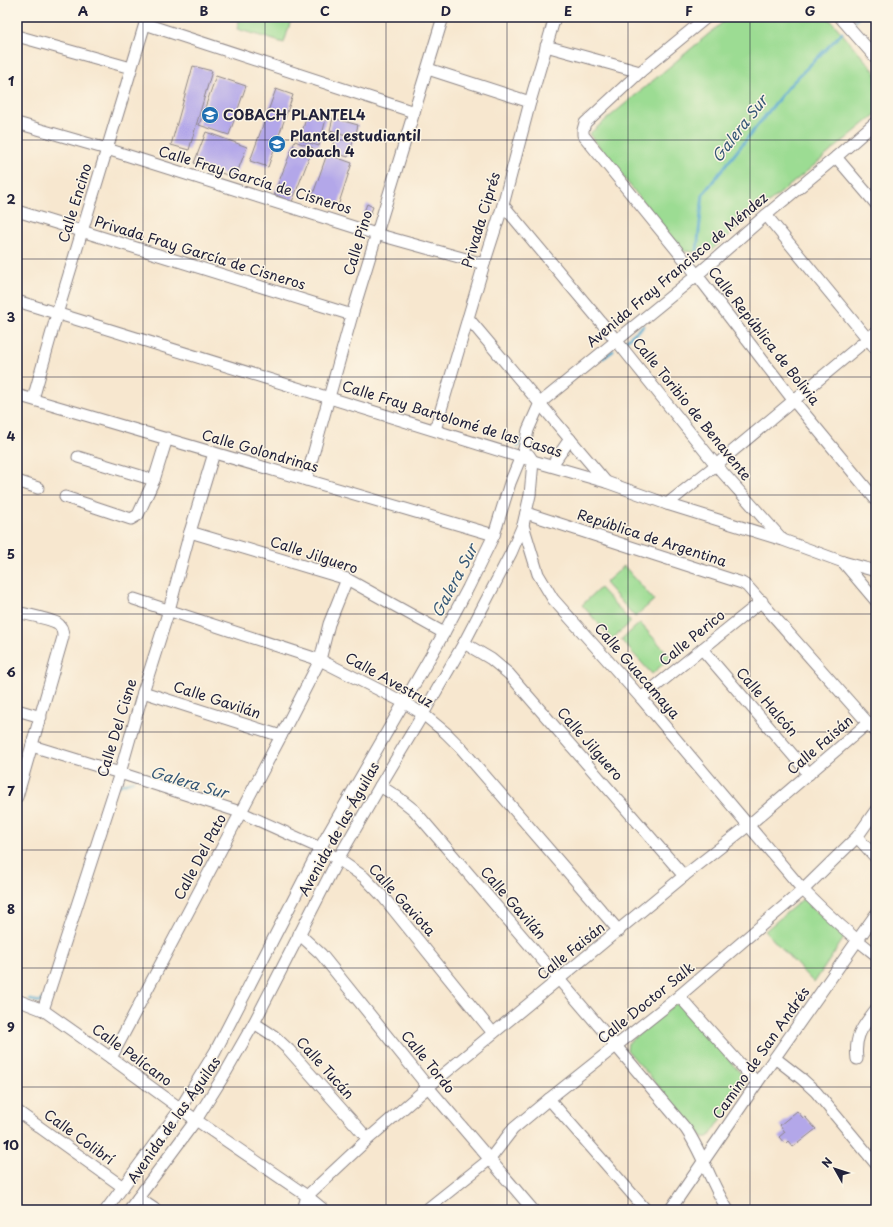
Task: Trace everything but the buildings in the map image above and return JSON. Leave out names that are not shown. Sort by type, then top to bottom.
[{"type":"street","name":"Calle Pino","points":[[306,480],[352,315],[443,17]]},
{"type":"street","name":"Privada Ciprés","points":[[435,430],[503,205],[530,102],[555,17]]},
{"type":"street","points":[[546,46],[640,72],[707,17]]},
{"type":"street","points":[[845,19],[876,58]]},
{"type":"street","points":[[146,21],[414,112]]},
{"type":"street","name":"Calle Encino","points":[[33,399],[57,314],[146,21]]},
{"type":"street","points":[[17,36],[131,68]]},
{"type":"street","points":[[428,69],[530,102]]},
{"type":"street","name":"Calle República de Bolivia","points":[[640,72],[585,123],[582,130],[583,135],[697,275],[794,401],[876,500]]},
{"type":"street","name":"Calle Fray García de Cisneros","points":[[17,122],[376,234],[484,264]]},
{"type":"street","name":"Avenida Fray Francisco de Méndez","points":[[522,453],[528,430],[540,403],[697,275],[876,122]]},
{"type":"street","points":[[836,157],[876,204]]},
{"type":"street","name":"Calle Toribio de Benavente","points":[[503,205],[616,340],[716,465],[783,540]]},
{"type":"street","name":"Privada Fray García de Cisneros","points":[[17,212],[352,315]]},
{"type":"street","points":[[766,215],[872,336],[876,349]]},
{"type":"street","name":"Calle Fray Bartolomé de las Casas","points":[[17,301],[435,430],[522,453],[533,461],[606,482],[667,504],[783,540],[843,562],[876,571]]},
{"type":"street","points":[[468,318],[606,482]]},
{"type":"street","points":[[667,504],[872,336]]},
{"type":"street","name":"Calle Golondrinas","points":[[17,395],[494,535]]},
{"type":"street","points":[[65,498],[130,519],[138,515],[154,480],[167,438]]},
{"type":"street","points":[[552,466],[570,439]]},
{"type":"street","name":"Calle Del Cisne","points":[[43,1010],[120,773],[214,453]]},
{"type":"street","name":"Avenida de las Águilas","points":[[106,1210],[180,1109],[215,1052],[320,848],[444,633],[468,588],[494,535],[510,483],[522,453]]},
{"type":"street","points":[[78,457],[154,480]]},
{"type":"street","name":"Avenida de las Águilas","points":[[129,1210],[196,1120],[226,1072],[254,1023],[338,859],[464,643],[511,553],[522,525],[530,495],[533,461]]},
{"type":"street","points":[[17,480],[38,488]]},
{"type":"street","name":"República de Argentina","points":[[526,513],[742,583],[762,602],[876,732]]},
{"type":"street","name":"Calle Guacamaya","points":[[522,525],[538,574],[553,599],[641,698],[803,890],[857,941],[876,956]]},
{"type":"street","name":"Calle Jilguero","points":[[190,532],[346,579],[444,633]]},
{"type":"street","points":[[843,562],[876,601]]},
{"type":"street","name":"Calle Del Pato","points":[[111,1058],[320,660],[329,624],[346,579]]},
{"type":"street","name":"Calle Avestruz","points":[[134,599],[320,660],[403,702],[423,714],[460,747],[619,931]]},
{"type":"street","name":"Calle Perico","points":[[641,698],[762,602]]},
{"type":"street","points":[[17,612],[54,621],[60,626],[63,637],[17,797]]},
{"type":"street","name":"Calle Jilguero","points":[[464,643],[491,659],[509,674],[684,876]]},
{"type":"street","name":"Calle Halcón","points":[[702,649],[809,774]]},
{"type":"street","name":"Calle Gavilán","points":[[143,692],[281,736]]},
{"type":"street","points":[[17,710],[41,717]]},
{"type":"street","name":"Calle Faisán","points":[[302,1210],[307,1196],[368,1139],[428,1087],[684,876],[749,825],[868,723]]},
{"type":"street","name":"Calle Gaviota","points":[[32,746],[240,812],[320,848],[338,859],[364,877],[384,898],[493,1033]]},
{"type":"street","name":"Calle Gavilán","points":[[380,786],[414,810],[686,1129],[704,1162],[719,1197],[728,1210]]},
{"type":"street","name":"Calle Doctor Salk","points":[[426,1210],[490,1159],[513,1129],[679,996],[803,890],[857,838],[876,810]]},
{"type":"street","points":[[857,838],[876,858]]},
{"type":"street","name":"Camino de San Andrés","points":[[670,1210],[876,914]]},
{"type":"street","name":"Calle Tordo","points":[[299,934],[321,954],[428,1087],[490,1159],[529,1209]]},
{"type":"street","points":[[679,996],[757,1083]]},
{"type":"street","name":"Calle Pelícano","points":[[17,1000],[43,1010],[180,1109],[307,1196],[324,1210]]},
{"type":"street","points":[[857,1059],[857,1040],[861,1030],[876,1008]]},
{"type":"street","name":"Calle Tucán","points":[[254,1023],[274,1036],[290,1050],[368,1139]]},
{"type":"street","points":[[775,1058],[816,1092],[876,1164]]},
{"type":"street","points":[[549,1099],[646,1210]]},
{"type":"street","name":"Calle Colibrí","points":[[17,1111],[123,1187]]},
{"type":"street","points":[[138,1198],[156,1210]]},
{"type":"green space","points":[[240,17],[292,17],[284,43],[237,29]]},
{"type":"green space","points":[[729,17],[828,17],[876,73],[876,114],[708,253],[682,251],[589,134]]},
{"type":"green space","points":[[624,566],[654,600],[635,617],[605,583]]},
{"type":"green space","points":[[600,588],[631,622],[612,639],[582,605]]},
{"type":"green space","points":[[640,623],[671,657],[652,674],[621,640]]},
{"type":"green space","points":[[804,898],[817,912],[843,932],[844,938],[814,983],[765,931]]},
{"type":"green space","points":[[675,1004],[680,1005],[744,1077],[745,1084],[709,1137],[703,1137],[627,1050],[628,1043]]},
{"type":"waterway","name":"Galera Sur","points":[[855,21],[859,17]]},
{"type":"waterway","name":"Galera Sur","points":[[696,260],[703,194],[788,87],[842,33]]},
{"type":"waterway","name":"Galera Sur","points":[[622,344],[643,326]]},
{"type":"waterway","name":"Galera Sur","points":[[603,358],[613,351]]},
{"type":"waterway","name":"Galera Sur","points":[[518,447],[521,439]]},
{"type":"waterway","name":"Galera Sur","points":[[119,786],[133,781]]},
{"type":"waterway","name":"Galera Sur","points":[[30,1000],[41,1002],[42,1000]]},
{"type":"place","name":"COBACH PLANTEL4","points":[[210,115]]},
{"type":"place","name":"Plantel estudiantil cobach 4","points":[[277,144]]}]
